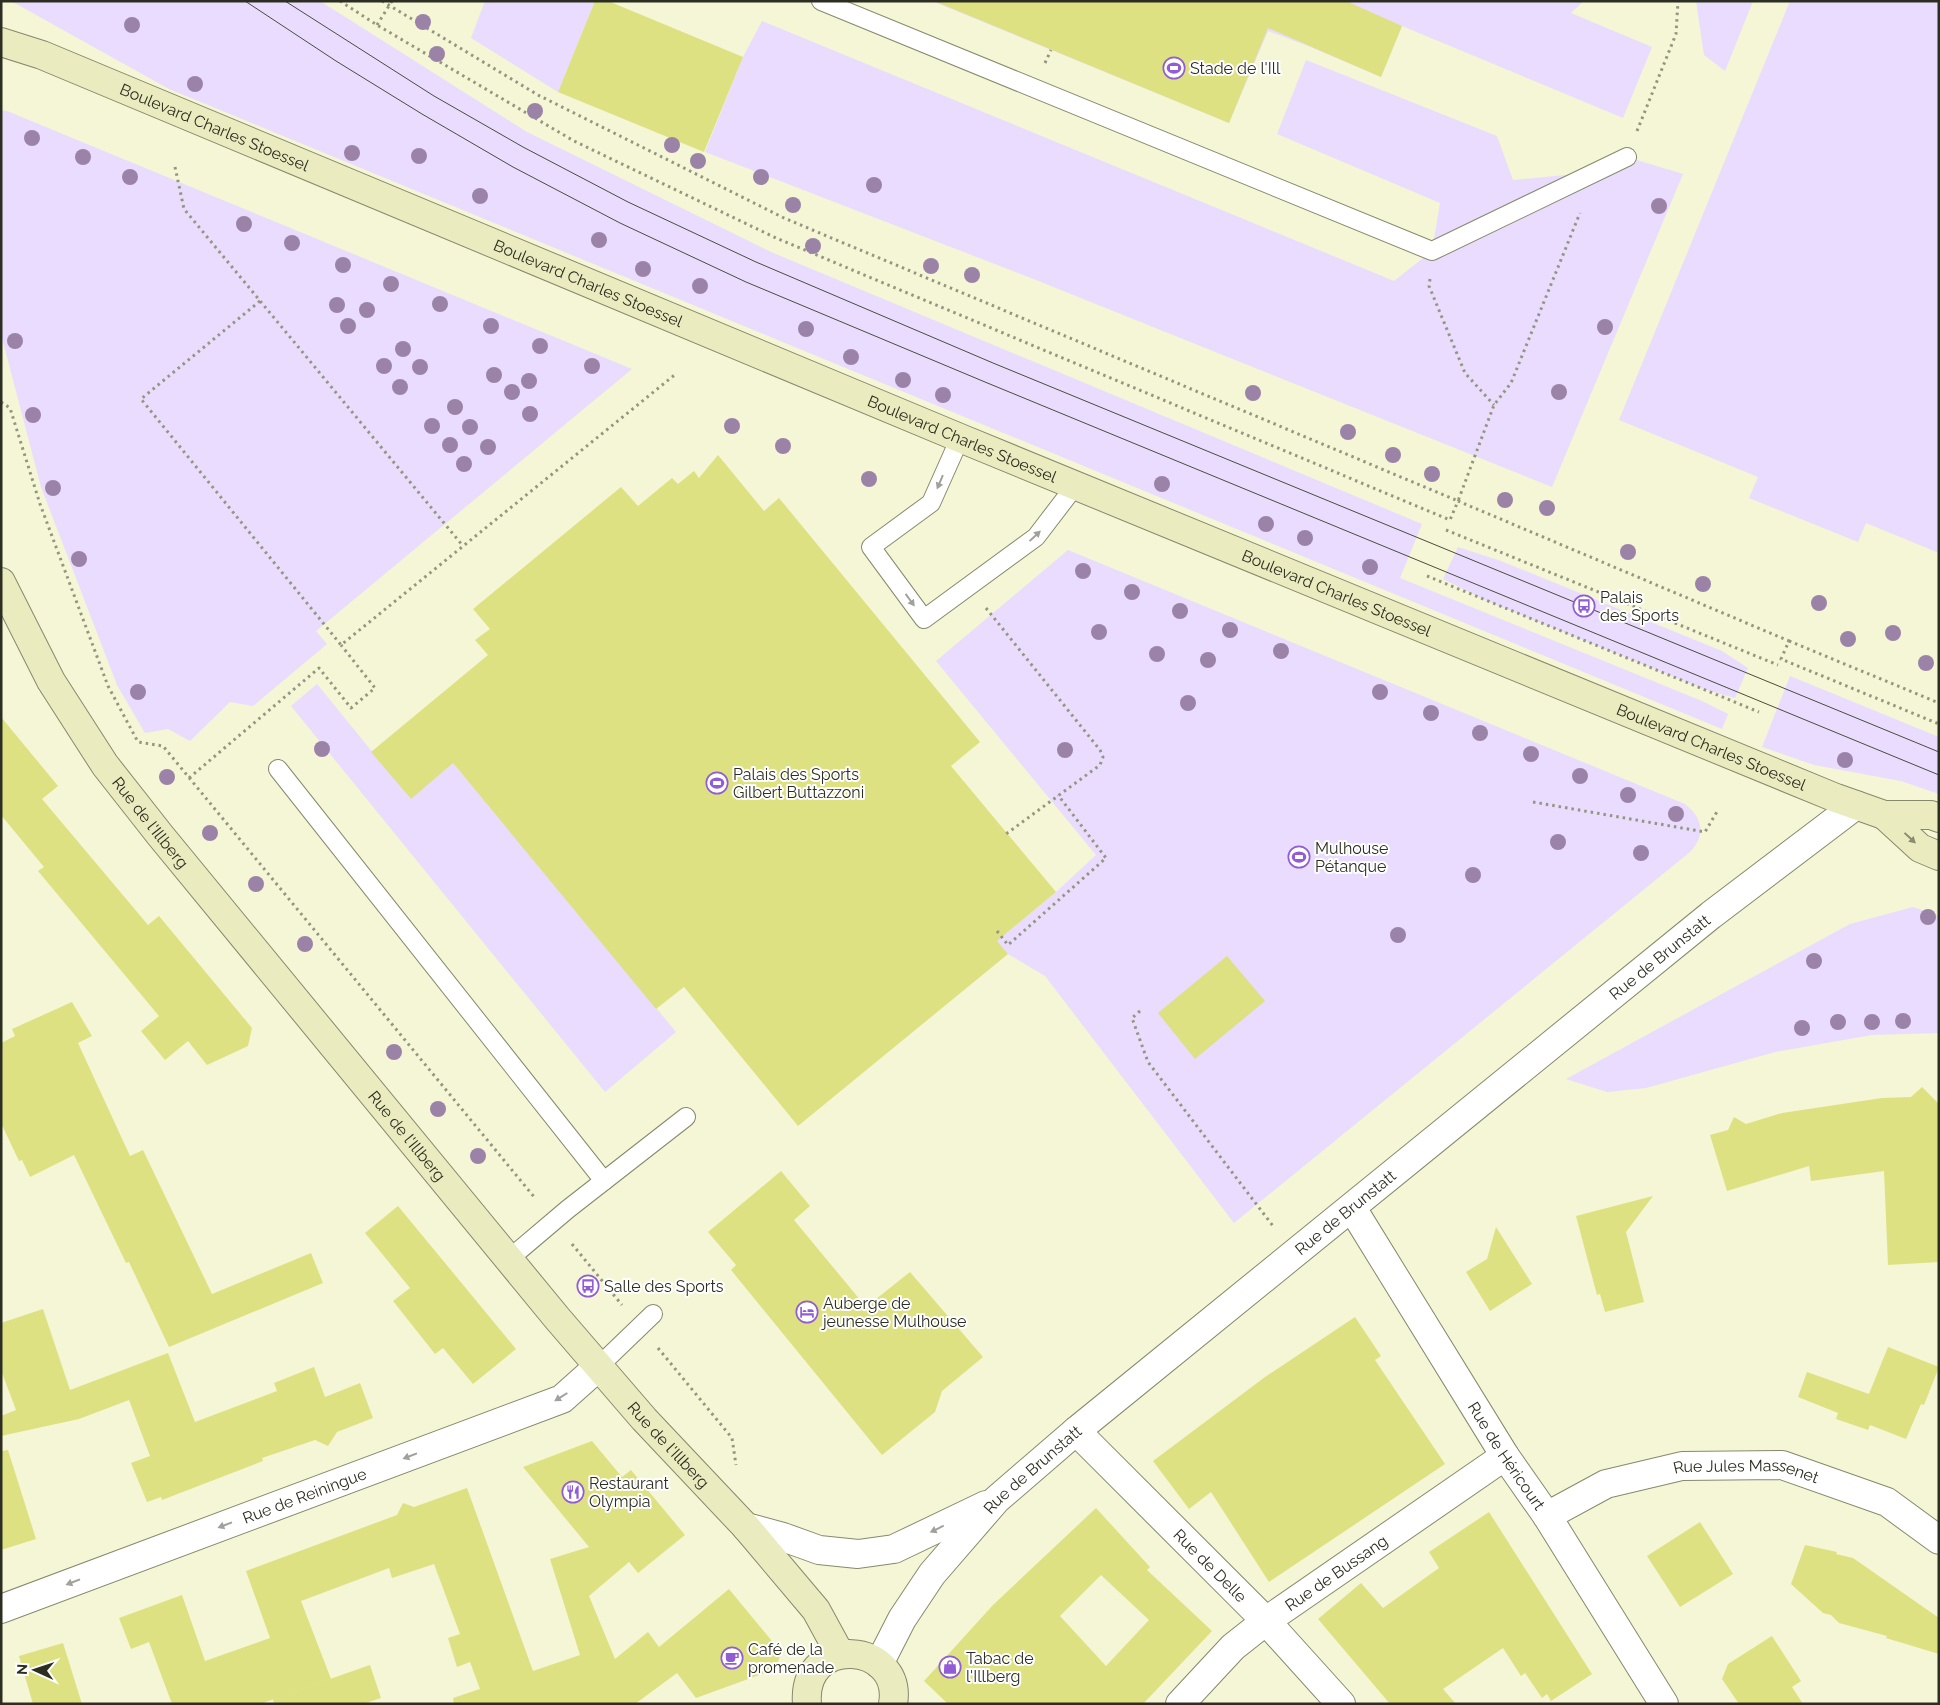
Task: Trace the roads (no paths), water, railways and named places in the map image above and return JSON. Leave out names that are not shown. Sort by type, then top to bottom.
[{"type":"main road","name":"Boulevard Charles Stoessel","points":[[1,25],[42,55]]},
{"type":"main road","name":"Boulevard Charles Stoessel","points":[[1,42],[42,55],[1075,486],[1818,791],[1884,815],[1931,815],[1939,818]]},
{"type":"main road","name":"Rue de l'Illberg","points":[[3,589],[51,681],[105,765],[160,836],[509,1260],[644,1419],[746,1527],[816,1610],[840,1654]]},
{"type":"main road","name":"Boulevard Charles Stoessel","points":[[1884,815],[1920,848],[1939,856]]},
{"type":"main road","points":[[807,1704],[806,1693],[810,1680],[817,1668],[828,1659],[840,1654],[854,1653],[868,1656],[888,1674],[893,1687],[893,1704]]},
{"type":"street","name":"Rue de Brunstatt","points":[[879,1664],[902,1619],[932,1574],[996,1500],[1076,1431],[1711,915],[1856,805]]},
{"type":"street","name":"Rue de Héricourt","points":[[1352,1208],[1505,1456],[1547,1516],[1664,1704]]},
{"type":"street","name":"Rue de Reiningue","points":[[1,1609],[562,1399],[599,1366]]},
{"type":"street","name":"Rue de Delle","points":[[1076,1431],[1266,1621],[1341,1704]]},
{"type":"street","name":"Rue de Bussang","points":[[1180,1704],[1233,1648],[1266,1621],[1505,1456]]},
{"type":"street","name":"Rue Jules Massenet","points":[[1547,1516],[1606,1484],[1682,1466],[1782,1465],[1887,1502],[1939,1540]]},
{"type":"street","points":[[746,1527],[783,1537],[819,1550],[858,1554],[894,1549],[996,1500]]},
{"type":"lane","points":[[822,1],[1432,251],[1627,157]]},
{"type":"lane","points":[[960,438],[931,503],[871,547],[924,619],[1036,537],[1075,486]]},
{"type":"lane","points":[[278,769],[604,1181]]},
{"type":"lane","points":[[509,1260],[554,1221],[686,1117]]},
{"type":"lane","points":[[599,1366],[653,1314]]},
{"type":"tram line","points":[[245,1],[336,61],[513,167],[620,223],[746,282],[1939,775]]},
{"type":"tram line","points":[[285,1],[434,96],[523,147],[628,202],[756,262],[993,363],[1939,752]]},
{"type":"place","name":"Stade de l'Ill","points":[[1174,68]]},
{"type":"place","name":"Palais des Sports","points":[[1584,606]]},
{"type":"place","name":"Palais des Sports Gilbert Buttazzoni","points":[[717,783]]},
{"type":"place","name":"Mulhouse Pétanque","points":[[1299,857]]},
{"type":"place","name":"Salle des Sports","points":[[588,1286]]},
{"type":"place","name":"Auberge de jeunesse Mulhouse","points":[[807,1312]]},
{"type":"place","name":"Restaurant Olympia","points":[[573,1492]]},
{"type":"place","name":"Café de la promenade","points":[[732,1658]]},
{"type":"place","name":"Tabac de l'Illberg","points":[[950,1667]]}]
